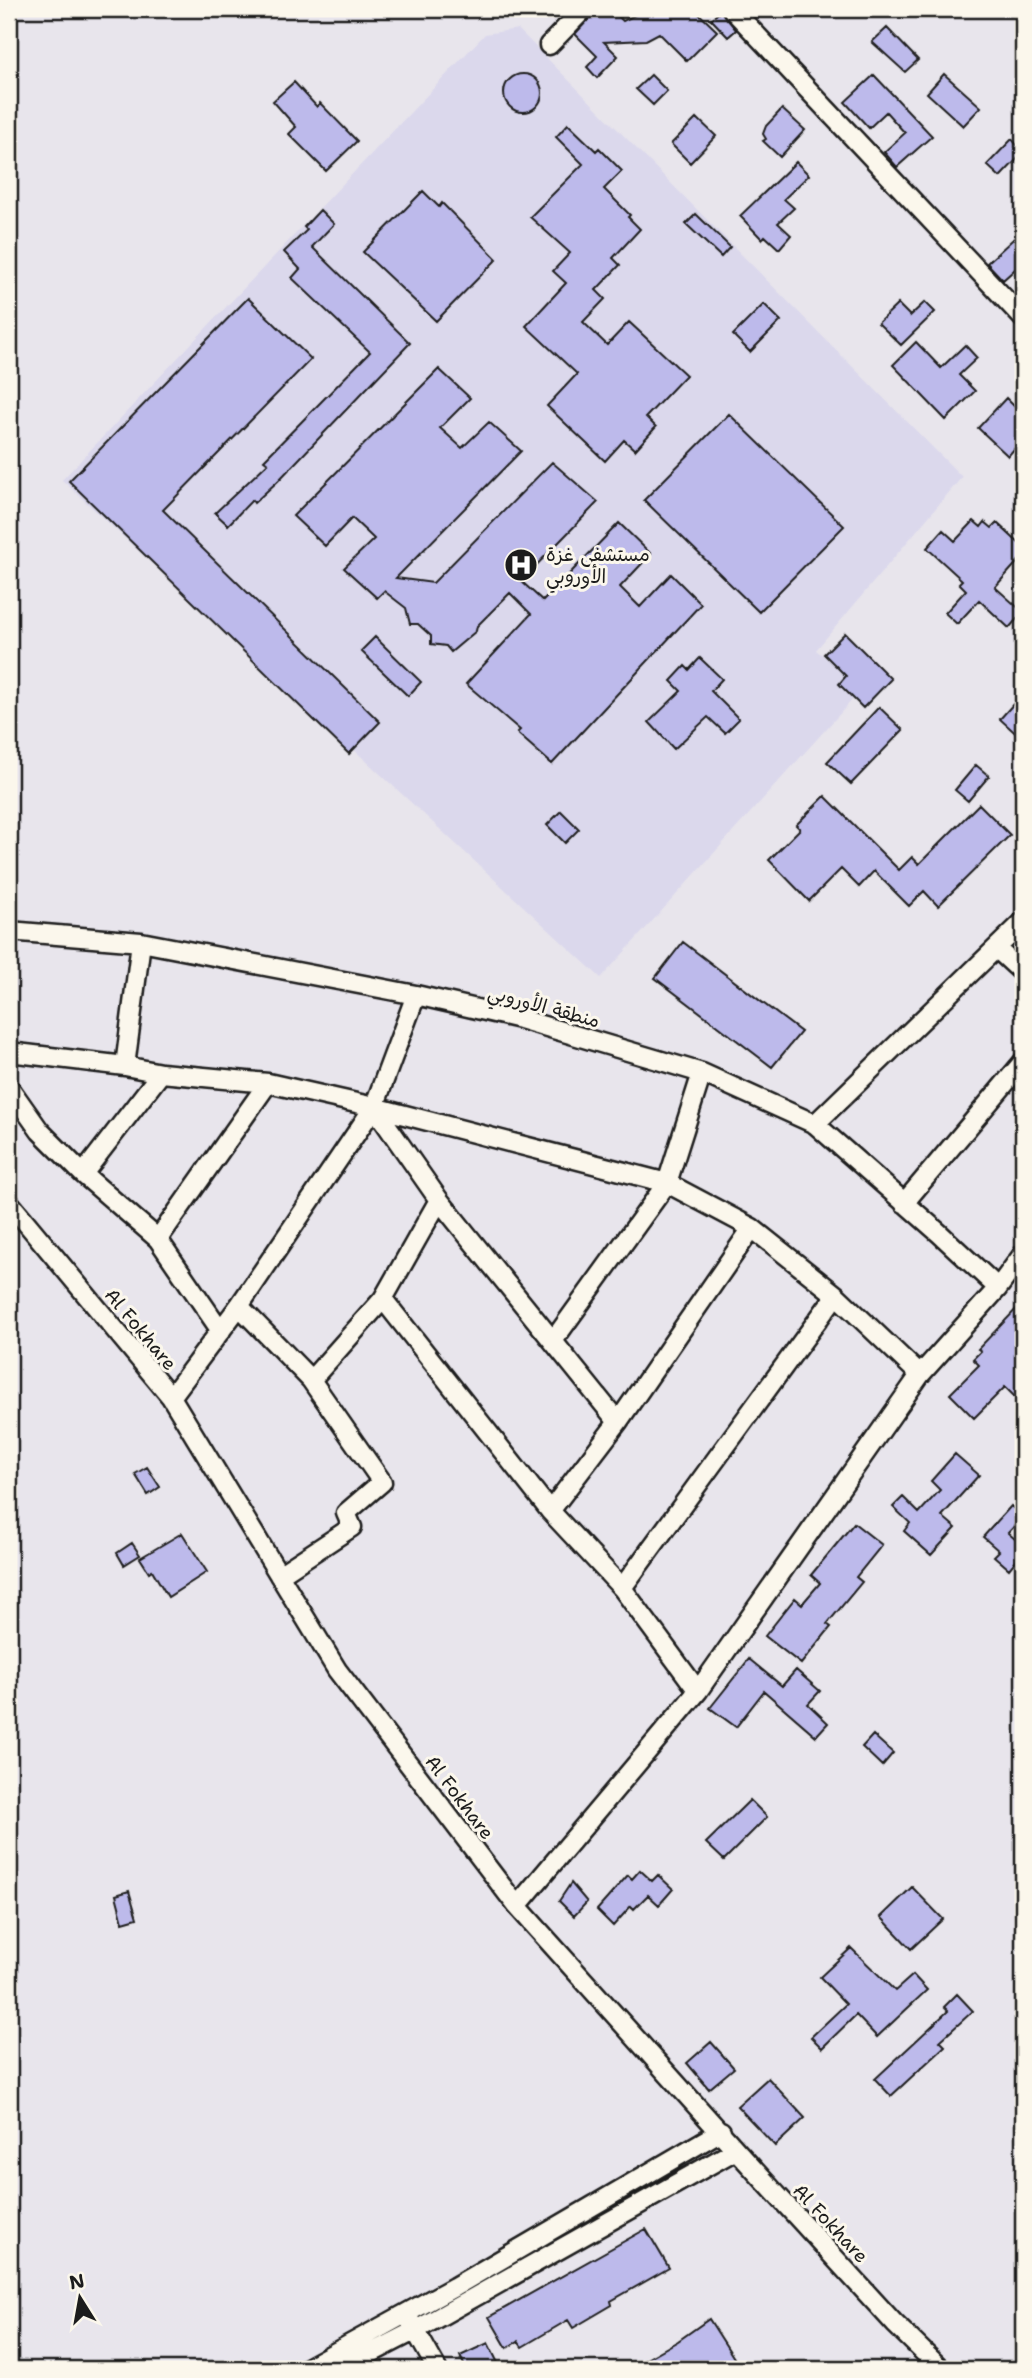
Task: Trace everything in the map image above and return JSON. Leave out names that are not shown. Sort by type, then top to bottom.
[{"type":"street","points":[[549,45],[584,9]]},
{"type":"street","points":[[732,9],[1023,318]]},
{"type":"street","points":[[815,1125],[1023,922]]},
{"type":"street","name":"منطقة الأوروبي","points":[[9,931],[141,942],[416,996],[520,1019],[702,1073],[815,1125],[998,1288]]},
{"type":"street","points":[[125,1066],[141,942]]},
{"type":"street","points":[[997,949],[1023,973]]},
{"type":"street","points":[[171,1397],[239,1306],[374,1107],[416,996]]},
{"type":"street","points":[[9,1052],[161,1073],[268,1083],[374,1107],[667,1183],[752,1228],[836,1295],[920,1375]]},
{"type":"street","points":[[904,1203],[1023,1062]]},
{"type":"street","points":[[83,1174],[161,1073]]},
{"type":"street","points":[[553,1341],[667,1183],[702,1073]]},
{"type":"street","points":[[158,1239],[268,1083]]},
{"type":"street","points":[[9,1087],[40,1131],[83,1174],[158,1239],[220,1331]]},
{"type":"street","points":[[374,1107],[439,1200],[618,1422]]},
{"type":"street","points":[[311,1380],[383,1299],[439,1200]]},
{"type":"street","name":"Al Fokhare","points":[[9,1202],[171,1397],[337,1670],[517,1906],[895,2324],[941,2369]]},
{"type":"street","points":[[550,1511],[618,1422],[752,1228]]},
{"type":"street","points":[[517,1906],[698,1691],[920,1375],[998,1288],[1023,1254]]},
{"type":"street","points":[[622,1588],[836,1295]]},
{"type":"street","points":[[383,1299],[550,1511],[622,1588],[698,1691]]},
{"type":"street","points":[[239,1306],[311,1380],[382,1482],[346,1513],[352,1527],[279,1575]]},
{"type":"street","points":[[304,2369],[721,2132]]},
{"type":"street","points":[[340,2369],[416,2330],[736,2150]]},
{"type":"street","points":[[406,2313],[437,2369]]},
{"type":"shaded area","name":"مستشفى غزة الأوروبي","points":[[518,29],[962,477],[816,650],[864,687],[601,978],[62,480],[485,34]]},
{"type":"building","points":[[598,9],[611,9],[623,21],[647,9],[694,9],[717,31],[687,61],[659,33],[646,40],[604,42],[618,56],[597,78],[587,67],[597,56],[575,34]]},
{"type":"building","points":[[721,11],[736,30],[728,37],[711,19]]},
{"type":"building","points":[[887,28],[918,60],[905,72],[872,42]]},
{"type":"building","points":[[523,74],[536,80],[542,93],[536,106],[523,112],[510,106],[504,93],[510,80]]},
{"type":"building","points":[[944,74],[981,107],[963,126],[927,93]]},
{"type":"building","points":[[651,75],[667,91],[653,105],[636,89]]},
{"type":"building","points":[[874,75],[932,136],[897,167],[884,152],[905,133],[886,112],[869,128],[845,102]]},
{"type":"building","points":[[294,82],[317,107],[320,103],[357,141],[326,171],[289,134],[296,127],[273,101]]},
{"type":"building","points":[[782,109],[805,130],[780,157],[763,141],[766,139],[763,134],[766,126]]},
{"type":"building","points":[[697,118],[716,136],[690,163],[671,144]]},
{"type":"building","points":[[568,124],[596,151],[599,148],[622,171],[604,189],[640,229],[613,258],[620,265],[596,290],[605,299],[583,322],[607,345],[629,322],[686,375],[646,417],[656,427],[635,450],[624,440],[605,461],[547,406],[577,374],[526,326],[566,283],[553,271],[570,253],[530,217],[583,164],[556,137]]},
{"type":"building","points":[[1012,139],[1023,153],[1000,177],[987,165]]},
{"type":"building","points":[[796,162],[809,175],[784,199],[794,208],[778,223],[791,235],[779,249],[765,236],[762,239],[740,216]]},
{"type":"building","points":[[423,191],[439,207],[442,203],[497,259],[436,321],[363,252]]},
{"type":"building","points":[[320,210],[334,224],[312,247],[410,343],[278,481],[254,503],[252,500],[228,525],[215,513],[268,463],[264,460],[370,352],[292,278],[300,269],[284,252],[307,230],[304,227]]},
{"type":"building","points":[[696,214],[730,247],[721,257],[686,224]]},
{"type":"building","points":[[1023,230],[1023,262],[1003,280],[987,263]]},
{"type":"building","points":[[248,298],[311,359],[163,510],[380,722],[349,754],[69,481]]},
{"type":"building","points":[[925,302],[935,312],[901,345],[878,323],[898,304],[910,316]]},
{"type":"building","points":[[764,304],[781,321],[750,352],[733,335]]},
{"type":"building","points":[[916,342],[941,368],[965,345],[977,358],[959,375],[975,391],[946,420],[893,365]]},
{"type":"building","points":[[439,369],[470,398],[440,428],[462,448],[489,422],[521,451],[396,578],[433,583],[552,462],[598,502],[521,581],[543,601],[619,523],[651,554],[620,587],[640,607],[671,574],[701,604],[552,764],[517,733],[520,730],[466,684],[531,614],[510,593],[477,626],[476,631],[451,652],[446,646],[431,644],[431,636],[418,624],[410,624],[406,608],[384,591],[377,598],[344,568],[374,539],[352,518],[325,546],[293,516]]},
{"type":"building","points":[[1006,398],[1023,415],[1023,439],[1008,456],[978,428]]},
{"type":"building","points":[[729,414],[844,526],[759,612],[644,500]]},
{"type":"building","points":[[974,521],[981,527],[985,522],[992,528],[997,523],[1023,547],[1023,556],[995,587],[1023,612],[1009,628],[979,600],[957,624],[945,613],[966,590],[959,583],[962,580],[927,548],[943,530],[955,541]]},
{"type":"building","points":[[845,633],[891,679],[863,708],[839,684],[846,676],[824,654]]},
{"type":"building","points":[[375,637],[421,682],[408,696],[361,651]]},
{"type":"building","points":[[700,658],[722,679],[711,691],[739,719],[725,733],[708,717],[674,749],[649,722],[681,691],[671,681],[685,666],[689,670]]},
{"type":"building","points":[[1023,693],[1023,740],[1000,719]]},
{"type":"building","points":[[879,707],[903,730],[851,784],[827,762]]},
{"type":"building","points":[[976,765],[989,776],[968,801],[955,790]]},
{"type":"building","points":[[825,796],[899,870],[912,857],[919,864],[979,804],[1010,835],[938,906],[924,891],[909,906],[874,871],[859,887],[841,869],[809,901],[769,860],[800,829],[796,825]]},
{"type":"building","points":[[561,811],[579,829],[565,843],[547,825]]},
{"type":"building","points":[[683,942],[801,1032],[772,1067],[655,978]]},
{"type":"building","points":[[1023,1302],[1023,1405],[1005,1387],[974,1418],[950,1394],[979,1365],[973,1359],[981,1351],[978,1349]]},
{"type":"building","points":[[955,1454],[979,1475],[942,1516],[956,1528],[931,1555],[904,1531],[910,1523],[893,1507],[903,1497],[919,1513],[940,1490],[931,1481]]},
{"type":"building","points":[[147,1467],[160,1487],[148,1495],[135,1474]]},
{"type":"building","points":[[1011,1506],[1023,1517],[1008,1533],[1023,1546],[1023,1552],[1009,1569],[994,1556],[999,1551],[983,1537]]},
{"type":"building","points":[[854,1523],[882,1545],[856,1577],[862,1582],[827,1624],[831,1627],[801,1664],[765,1636],[795,1598],[802,1604],[820,1583],[811,1575]]},
{"type":"building","points":[[182,1533],[207,1572],[168,1597],[152,1570],[149,1572],[140,1558]]},
{"type":"building","points":[[132,1543],[140,1555],[124,1565],[117,1553]]},
{"type":"building","points":[[749,1659],[782,1686],[796,1670],[820,1691],[808,1704],[828,1723],[816,1736],[764,1691],[736,1727],[710,1708]]},
{"type":"building","points":[[873,1735],[893,1753],[882,1766],[862,1747]]},
{"type":"building","points":[[750,1800],[767,1817],[724,1860],[706,1843]]},
{"type":"building","points":[[640,1870],[652,1881],[658,1875],[673,1889],[659,1905],[648,1895],[634,1909],[631,1906],[613,1926],[597,1910],[628,1875],[632,1879]]},
{"type":"building","points":[[571,1883],[587,1902],[574,1916],[559,1901]]},
{"type":"building","points":[[912,1887],[943,1919],[911,1949],[881,1917]]},
{"type":"building","points":[[129,1891],[137,1918],[123,1922],[116,1895]]},
{"type":"building","points":[[851,1948],[895,1991],[913,1975],[927,1990],[877,2037],[856,2015],[822,2048],[811,2037],[846,2004],[820,1977]]},
{"type":"building","points":[[957,1994],[973,2011],[940,2041],[945,2046],[891,2096],[875,2079],[948,2011],[944,2007]]},
{"type":"building","points":[[711,2042],[734,2068],[709,2089],[687,2063]]},
{"type":"building","points":[[768,2078],[805,2118],[775,2146],[737,2106]]},
{"type":"building","points":[[646,2229],[669,2268],[611,2301],[612,2305],[573,2328],[568,2320],[522,2347],[518,2341],[507,2348],[489,2317]]},
{"type":"building","points":[[709,2319],[741,2369],[629,2369],[678,2341]]},
{"type":"building","points":[[488,2343],[501,2369],[466,2369],[460,2356]]},
{"type":"place","name":"مستشفى غزة الأوروبي","points":[[521,565]]}]
